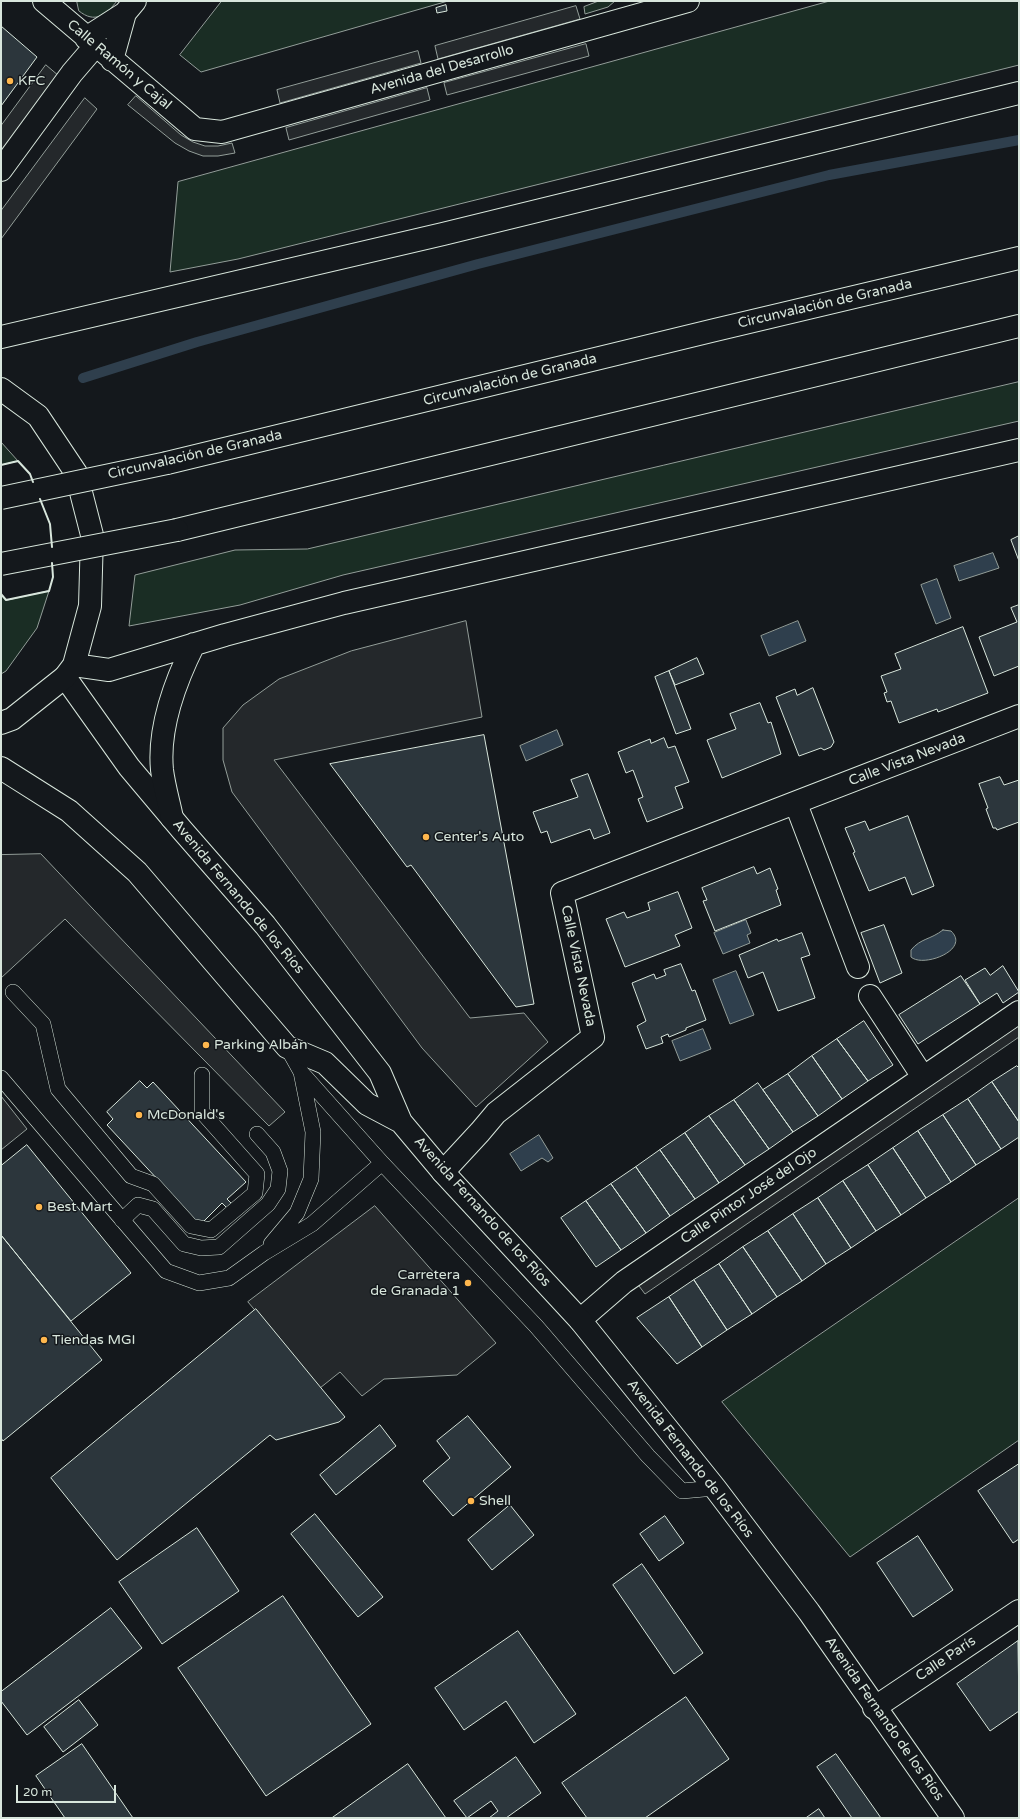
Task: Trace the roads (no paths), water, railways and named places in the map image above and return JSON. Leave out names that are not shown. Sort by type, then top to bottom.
[{"type":"main road","name":"Avenida del Desarrollo","points":[[195,128],[222,132],[654,6],[688,1]]},
{"type":"main road","name":"Calle Ramón y Cajal","points":[[48,2],[91,42],[195,128]]},
{"type":"main road","points":[[1,170],[72,73],[91,42],[130,7]]},
{"type":"main road","points":[[112,60],[130,7]]},
{"type":"main road","points":[[1,337],[442,234],[1019,93]]},
{"type":"main road","name":"Circunvalación de Granada","points":[[1,498],[167,463],[1019,258]]},
{"type":"main road","points":[[1,564],[177,530],[1019,326]]},
{"type":"main road","points":[[1,389],[38,416],[76,472],[92,535],[90,606],[69,671],[12,719],[1,723]]},
{"type":"main road","points":[[69,671],[109,670],[194,644],[344,603],[1019,450]]},
{"type":"main road","points":[[172,818],[162,770],[164,730],[182,669],[194,644]]},
{"type":"main road","name":"Avenida Fernando de los Ríos","points":[[69,671],[129,767],[265,925],[380,1073],[401,1122],[443,1172],[580,1320],[715,1488],[809,1612],[874,1708],[952,1818]]},
{"type":"main road","name":"Calle Vista Nevada","points":[[443,1172],[480,1132],[496,1112],[593,1037],[562,894],[1019,716]]},
{"type":"main road","name":"Avenida Fernando de los Ríos","points":[[1,768],[70,811],[136,872],[286,1047],[325,1063],[368,1104],[401,1122]]},
{"type":"main road","points":[[796,804],[858,967]]},
{"type":"main road","points":[[870,996],[923,1077]]},
{"type":"main road","name":"Calle Pintor José del Ojo","points":[[580,1320],[624,1282],[1019,1012]]},
{"type":"main road","name":"Calle París","points":[[874,1708],[1019,1611]]},
{"type":"lane","points":[[13,992],[43,1024],[58,1090],[131,1176],[153,1184],[191,1226],[211,1230],[255,1194],[257,1174],[202,1112],[202,1075]]},
{"type":"lane","points":[[286,1047],[301,1072],[382,1163],[536,1326],[648,1456],[682,1491],[715,1488]]},
{"type":"lane","points":[[264,1253],[297,1213],[311,1180],[313,1132],[301,1072]]},
{"type":"lane","points":[[1,1078],[166,1271],[199,1283],[229,1278],[264,1253],[312,1224],[382,1163]]},
{"type":"lane","points":[[122,1220],[138,1205],[152,1209],[184,1244],[201,1248],[219,1246],[268,1204],[278,1189],[280,1171],[272,1152],[258,1134]]},
{"type":"water","points":[[993,553],[999,568],[959,581],[954,566]]},
{"type":"water","points":[[937,579],[951,618],[936,624],[921,585]]},
{"type":"water","points":[[798,621],[806,641],[769,656],[761,636]]},
{"type":"water","points":[[557,730],[563,745],[526,761],[520,746]]},
{"type":"water","points":[[746,920],[751,933],[747,935],[750,943],[723,954],[714,933]]},
{"type":"water","points":[[943,930],[951,931],[956,938],[955,945],[950,950],[934,959],[917,960],[911,957],[911,950],[915,946]]},
{"type":"water","points":[[736,971],[754,1015],[730,1024],[713,980]]},
{"type":"water","points":[[703,1029],[711,1049],[680,1061],[672,1041]]},
{"type":"water","points":[[539,1135],[553,1158],[548,1162],[542,1158],[521,1171],[510,1154]]},
{"type":"waterway","points":[[83,378],[197,342],[478,264],[829,175],[1019,140]]},
{"type":"place","name":"KFC","points":[[10,81]]},
{"type":"place","name":"Center's Auto","points":[[426,837]]},
{"type":"place","name":"Parking Albán","points":[[206,1045]]},
{"type":"place","name":"McDonald's","points":[[139,1115]]},
{"type":"place","name":"Best Mart","points":[[39,1207]]},
{"type":"place","name":"Carretera de Granada 1","points":[[468,1283]]},
{"type":"place","name":"Tiendas MGI","points":[[44,1340]]},
{"type":"place","name":"Shell","points":[[471,1501]]}]
